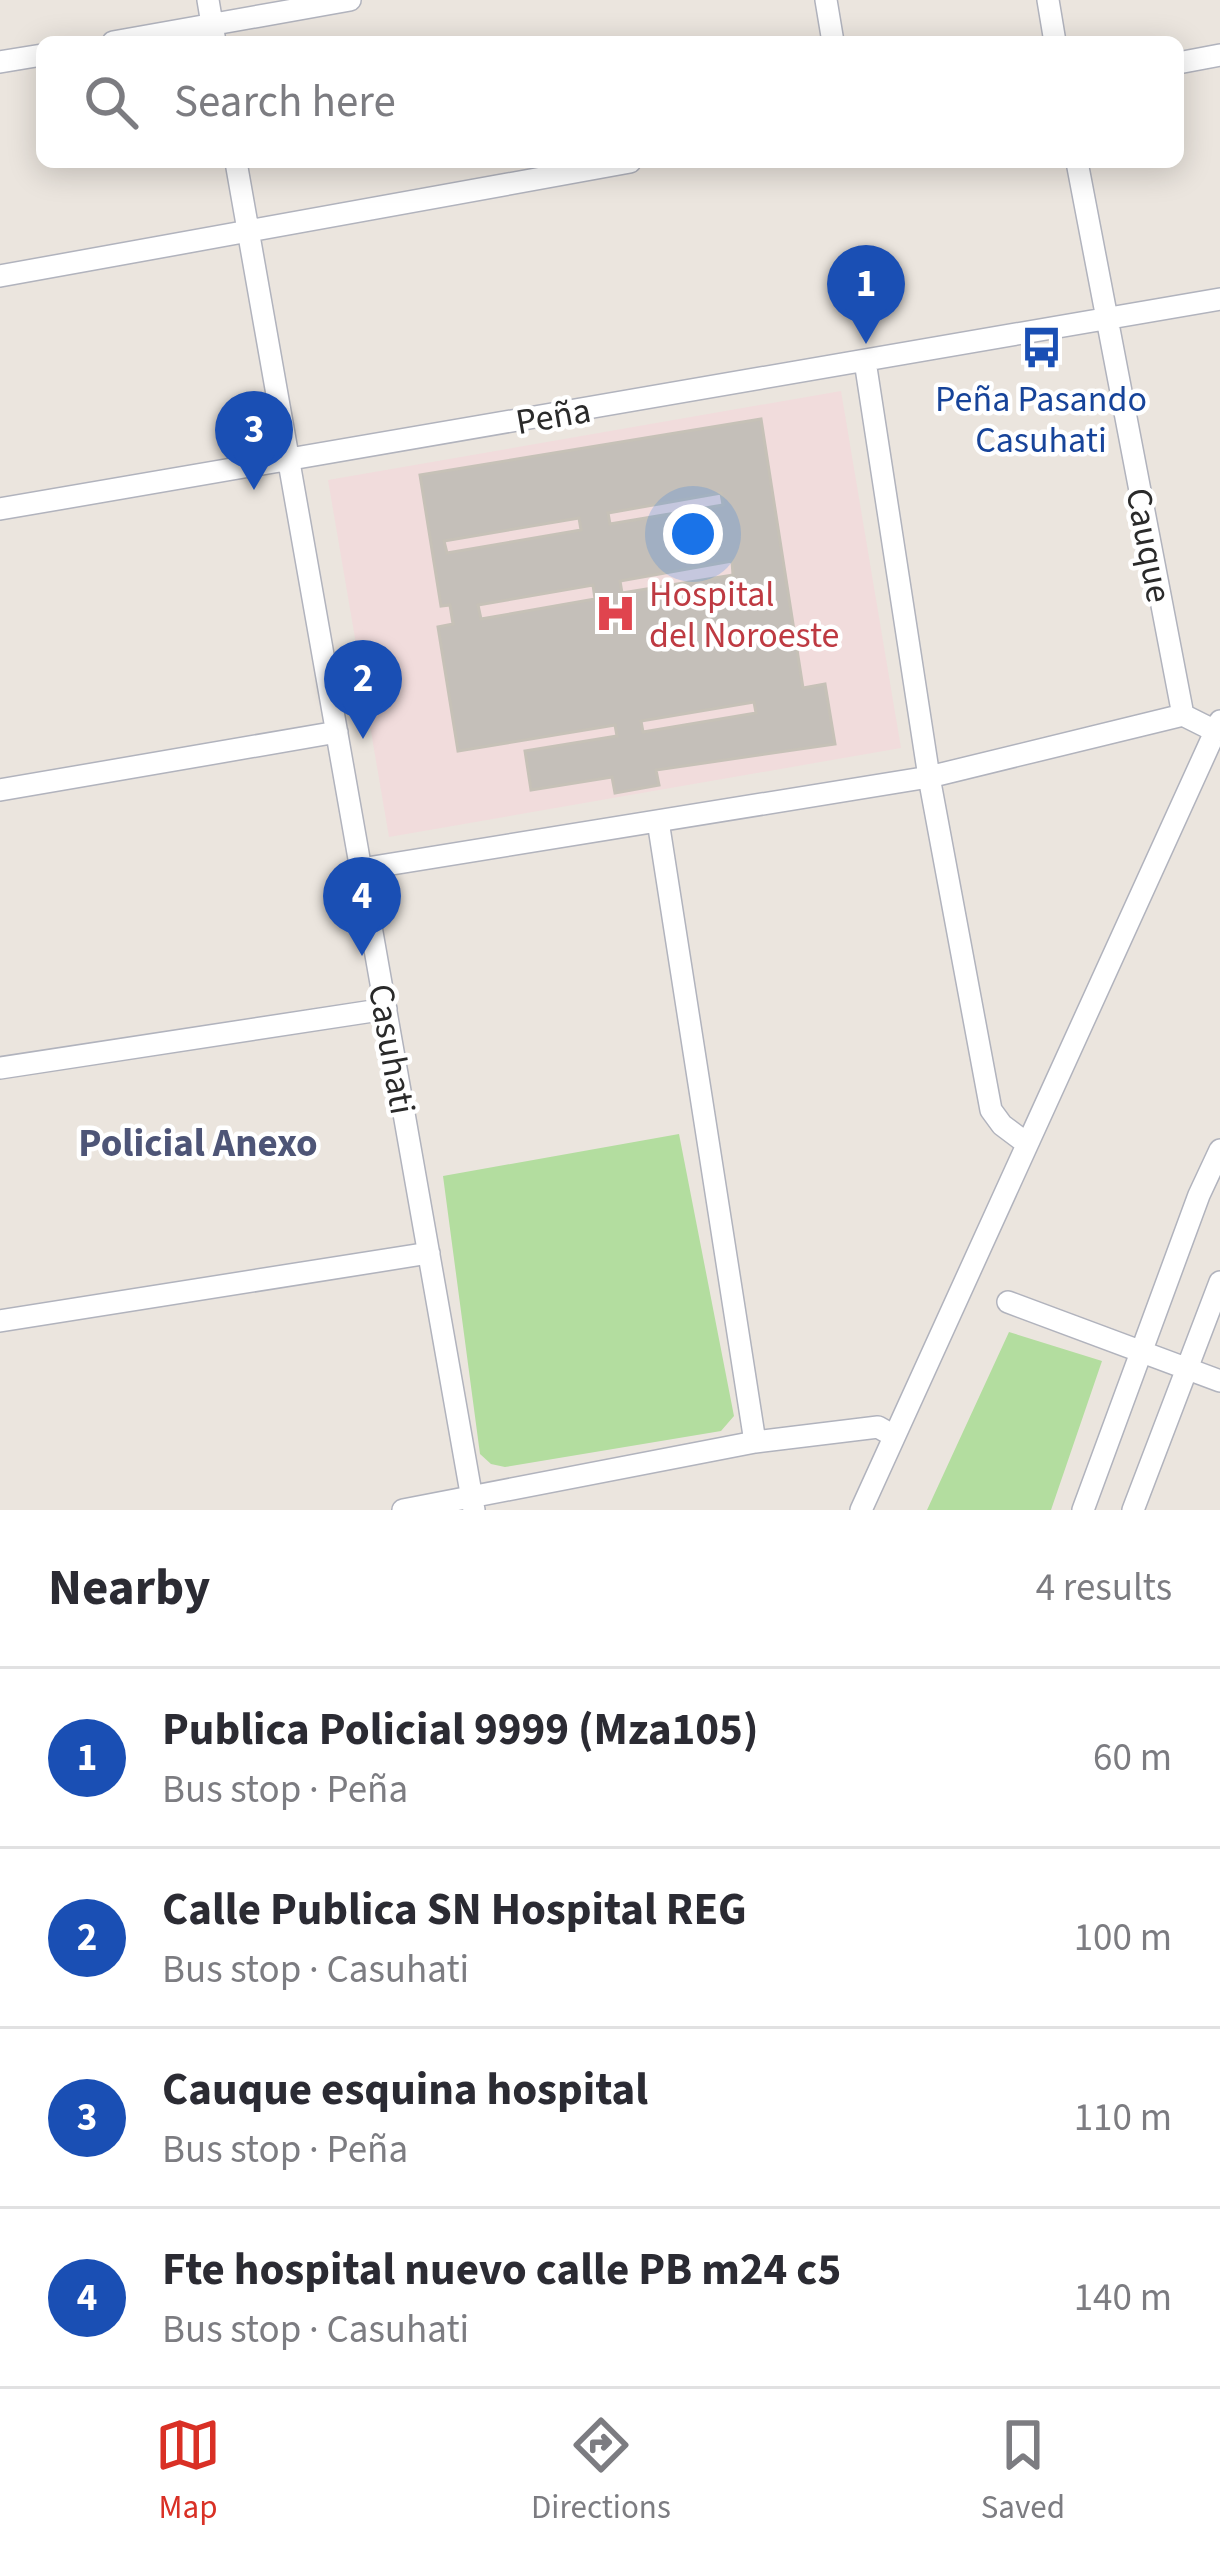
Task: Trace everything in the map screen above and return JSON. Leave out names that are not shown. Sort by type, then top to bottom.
[{"type":"street","points":[[208,0],[214,33]]},
{"type":"street","points":[[180,36],[214,33],[350,0]]},
{"type":"street","points":[[826,0],[832,36]]},
{"type":"street","points":[[1048,0],[1054,36]]},
{"type":"street","points":[[1184,61],[1220,55]]},
{"type":"street","points":[[0,62],[36,56]]},
{"type":"street","name":"Casuhati","points":[[237,168],[473,1504]]},
{"type":"street","points":[[0,276],[597,168]]},
{"type":"street","name":"Cauque","points":[[1078,168],[1184,715]]},
{"type":"street","name":"Peña","points":[[0,509],[1220,299]]},
{"type":"street","points":[[865,362],[928,777],[991,1110],[1026,1143]]},
{"type":"street","points":[[361,868],[928,777],[1184,715],[1218,726],[861,1510]]},
{"type":"street","points":[[0,790],[337,732]]},
{"type":"street","points":[[658,821],[755,1442]]},
{"type":"street","points":[[0,1068],[386,1009]]},
{"type":"street","points":[[1083,1510],[1220,1150]]},
{"type":"street","points":[[0,1321],[429,1253]]},
{"type":"street","points":[[1133,1510],[1220,1282]]},
{"type":"street","points":[[1008,1302],[1220,1382]]},
{"type":"street","points":[[404,1510],[473,1504],[755,1442],[878,1427],[894,1436]]},
{"type":"shaded area","name":"Hospital del Noroeste","points":[[841,391],[901,748],[389,837],[328,480]]},
{"type":"green space","points":[[679,1134],[734,1416],[721,1431],[505,1467],[491,1464],[480,1454],[443,1176]]},
{"type":"green space","points":[[1009,1332],[1102,1361],[1051,1510],[927,1510]]},
{"type":"building","points":[[761,419],[803,688],[825,684],[835,744],[656,770],[659,785],[615,793],[612,777],[531,790],[525,751],[617,736],[615,725],[458,751],[438,627],[453,624],[450,605],[441,606],[420,475]],"holes":[[[721,493],[723,505],[610,524],[608,513]],[[579,518],[581,530],[447,553],[444,541]],[[732,561],[733,575],[622,593],[620,581]],[[593,585],[595,599],[481,619],[478,605]],[[754,702],[756,713],[643,732],[641,721]]]},
{"type":"place","name":"Publica Policial 9999 (Mza105)","points":[[866,344]]},
{"type":"place","name":"Peña Pasando Casuhati","points":[[1041,348]]},
{"type":"place","name":"Cauque esquina hospital","points":[[254,490]]},
{"type":"place","name":"Hospital del Noroeste","points":[[615,614]]},
{"type":"place","name":"Calle Publica SN Hospital REG","points":[[363,739]]},
{"type":"place","name":"Fte hospital nuevo calle PB m24 c5","points":[[362,956]]},
{"type":"district","name":"Policial Anexo","points":[[198,1142]]}]
